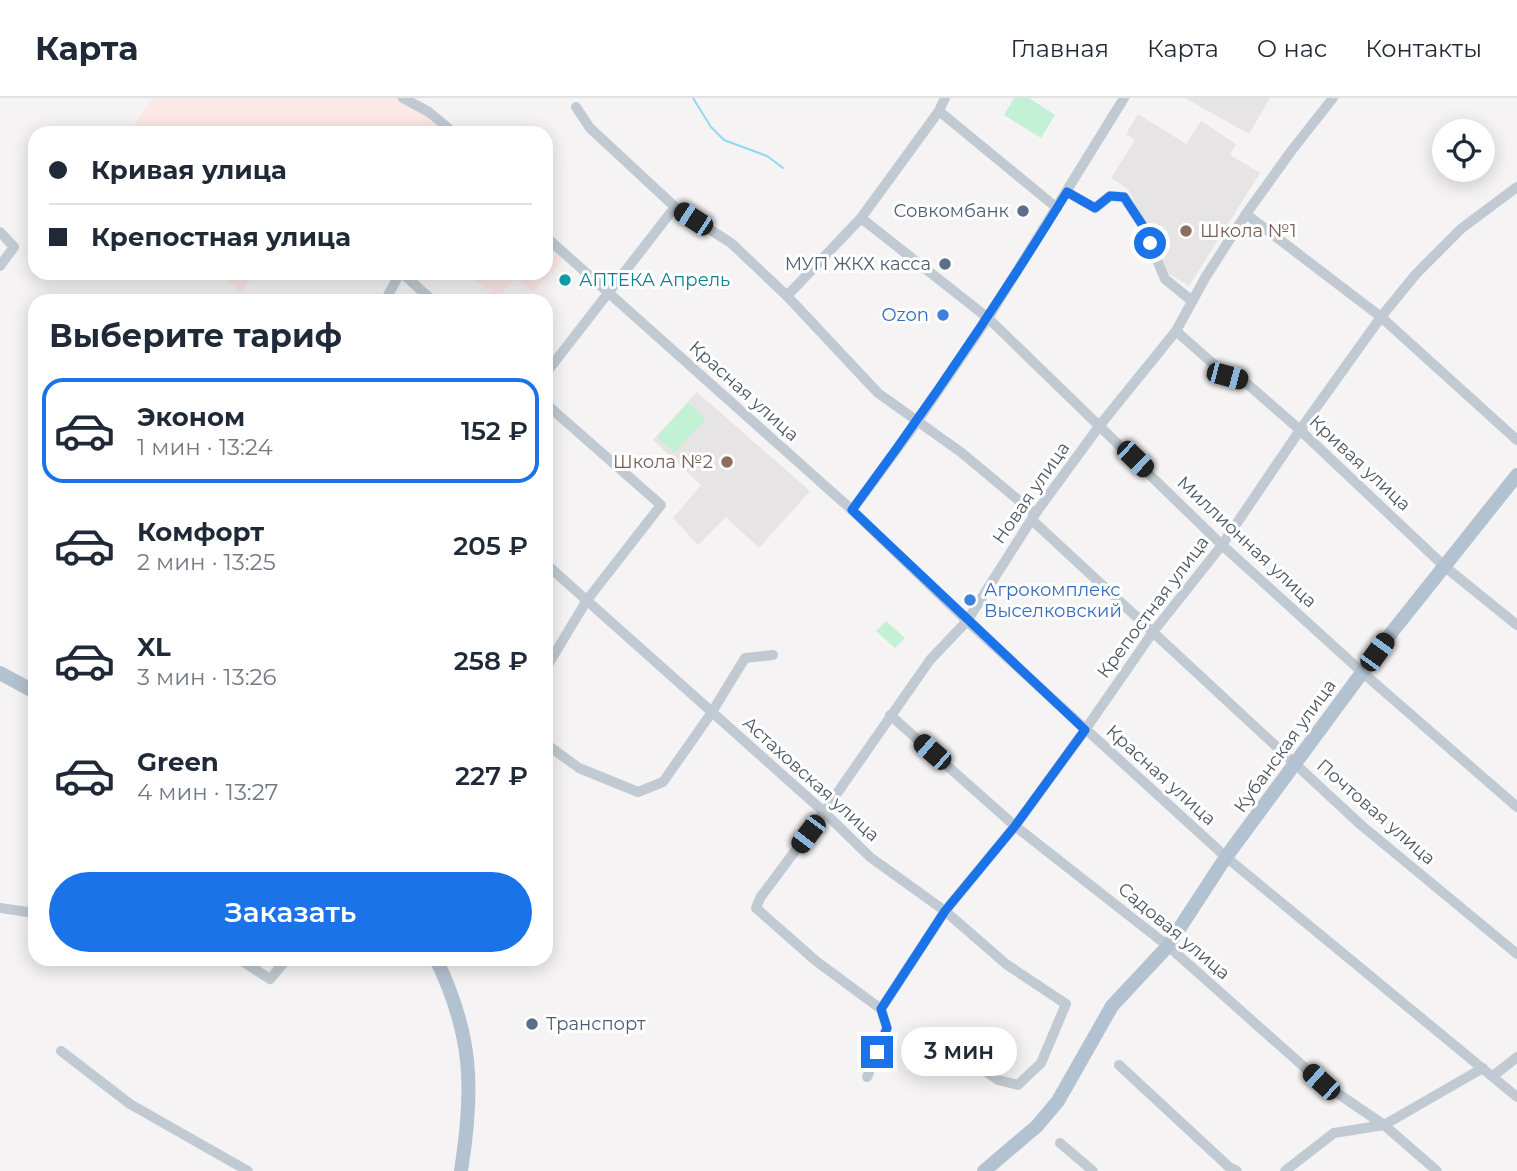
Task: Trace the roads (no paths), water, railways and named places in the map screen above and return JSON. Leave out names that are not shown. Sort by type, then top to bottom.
[{"type":"main road","name":"Кубанская улица","points":[[984,1171],[1037,1126],[1058,1101],[1112,1006],[1168,946],[1226,857],[1362,672],[1517,475]]},
{"type":"main road","points":[[0,673],[28,688]]},
{"type":"main road","points":[[439,966],[462,1022],[467,1054],[468,1127],[461,1171]]},
{"type":"street","points":[[403,98],[429,112],[446,126]]},
{"type":"street","points":[[852,510],[917,422],[988,318],[1124,98]]},
{"type":"street","name":"Новая улица","points":[[881,1009],[816,961],[756,908],[760,898],[930,660],[967,621],[1033,517],[1100,425],[1177,331],[1192,301],[1246,214],[1333,98]]},
{"type":"street","points":[[787,296],[861,218],[941,102],[1057,208]]},
{"type":"street","name":"Почтовая улица","points":[[576,107],[590,128],[675,207],[731,243],[787,296],[878,393],[962,453],[1361,825],[1517,954]]},
{"type":"street","name":"Крепостная улица","points":[[881,1009],[945,911],[1015,826],[1153,632],[1222,545],[1381,317],[1416,274],[1462,228],[1517,187]]},
{"type":"street","points":[[1067,192],[1095,208],[1110,196],[1124,197],[1143,226],[1165,279],[1192,301]]},
{"type":"street","points":[[553,364],[675,207]]},
{"type":"street","points":[[1246,214],[1381,317],[1517,440]]},
{"type":"street","name":"Миллионная улица","points":[[861,218],[988,318],[1222,545],[1517,807]]},
{"type":"street","points":[[0,232],[13,247],[1,265]]},
{"type":"street","name":"Красная улица","points":[[553,243],[852,510],[967,621],[1226,857],[1517,1097]]},
{"type":"street","points":[[409,280],[425,294]]},
{"type":"street","name":"Кривая улица","points":[[1177,331],[1227,376],[1244,381],[1444,566],[1517,625]]},
{"type":"street","points":[[553,410],[661,505],[587,600],[553,656]]},
{"type":"street","name":"Астаховская улица","points":[[553,570],[824,812],[870,857],[945,911],[1006,964],[1066,1004],[1041,1063],[1018,1084],[998,1080],[947,1045]]},
{"type":"street","points":[[553,749],[579,768],[638,792],[663,782],[712,712],[745,658],[773,655]]},
{"type":"street","name":"Садовая улица","points":[[890,715],[1015,826],[1168,946],[1321,1082],[1384,1125],[1437,1171]]},
{"type":"street","points":[[0,908],[28,912]]},
{"type":"street","points":[[250,966],[270,979],[281,966]]},
{"type":"street","points":[[867,1077],[887,1028],[881,1009]]},
{"type":"street","points":[[61,1051],[130,1104],[248,1171]]},
{"type":"street","points":[[1493,1076],[1517,1058]]},
{"type":"street","points":[[1119,1065],[1229,1167],[1237,1171]]},
{"type":"street","points":[[1285,1171],[1334,1133],[1384,1125],[1483,1068]]},
{"type":"street","points":[[1060,1143],[1093,1171]]},
{"type":"waterway","points":[[693,98],[711,127],[724,140],[767,156],[783,168]]},
{"type":"place","name":"Совкомбанк","points":[[1023,211]]},
{"type":"place","name":"Школа №1","points":[[1186,231]]},
{"type":"place","name":"МУП ЖКХ касса","points":[[945,264]]},
{"type":"place","name":"АПТЕКА Апрель","points":[[565,280]]},
{"type":"place","name":"Ozon","points":[[943,315]]},
{"type":"place","name":"Школа №2","points":[[727,462]]},
{"type":"place","name":"Агрокомплекс Выселковский","points":[[970,600]]},
{"type":"place","name":"Транспорт","points":[[532,1024]]}]
